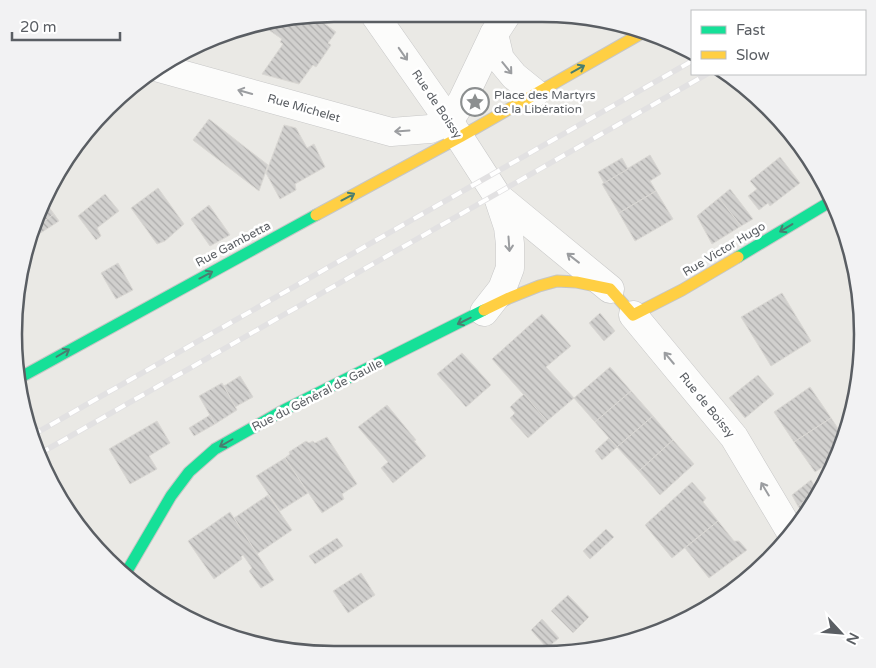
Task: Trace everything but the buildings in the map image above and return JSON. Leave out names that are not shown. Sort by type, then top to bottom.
[{"type":"street","name":"Rue de Boissy","points":[[380,22],[454,129],[498,197],[508,227],[510,268],[502,289],[484,312]]},
{"type":"street","points":[[454,129],[462,101],[500,24]]},
{"type":"street","points":[[500,24],[500,59],[514,76],[535,93]]},
{"type":"street","points":[[454,129],[535,93],[635,37]]},
{"type":"street","name":"Rue Michelet","points":[[168,70],[391,132],[454,129]]},
{"type":"street","name":"Rue Gambetta","points":[[25,375],[454,129]]},
{"type":"street","name":"Rue de Boissy","points":[[498,197],[610,289],[633,315],[734,437],[787,526]]},
{"type":"street","name":"Rue Victor Hugo","points":[[633,315],[682,290],[825,205]]},
{"type":"street","name":"Rue du Général de Gaulle","points":[[129,568],[171,496],[189,472],[215,449],[284,410],[514,296],[557,281],[576,282],[610,289]]},
{"type":"railway","points":[[38,432],[691,62]]},
{"type":"railway","points":[[45,451],[705,75]]},
{"type":"traffic: fast","points":[[738,257],[825,205]]},
{"type":"traffic: fast","points":[[25,375],[316,215]]},
{"type":"traffic: fast","points":[[129,568],[171,496],[189,472],[215,449],[284,410],[484,310]]},
{"type":"traffic: slow","points":[[316,215],[460,137],[635,37]]},
{"type":"traffic: slow","points":[[484,310],[539,286],[557,281],[576,282],[610,289],[633,315],[682,290],[738,257]]},
{"type":"place","name":"Place des Martyrs de la Libération","points":[[475,102]]}]
